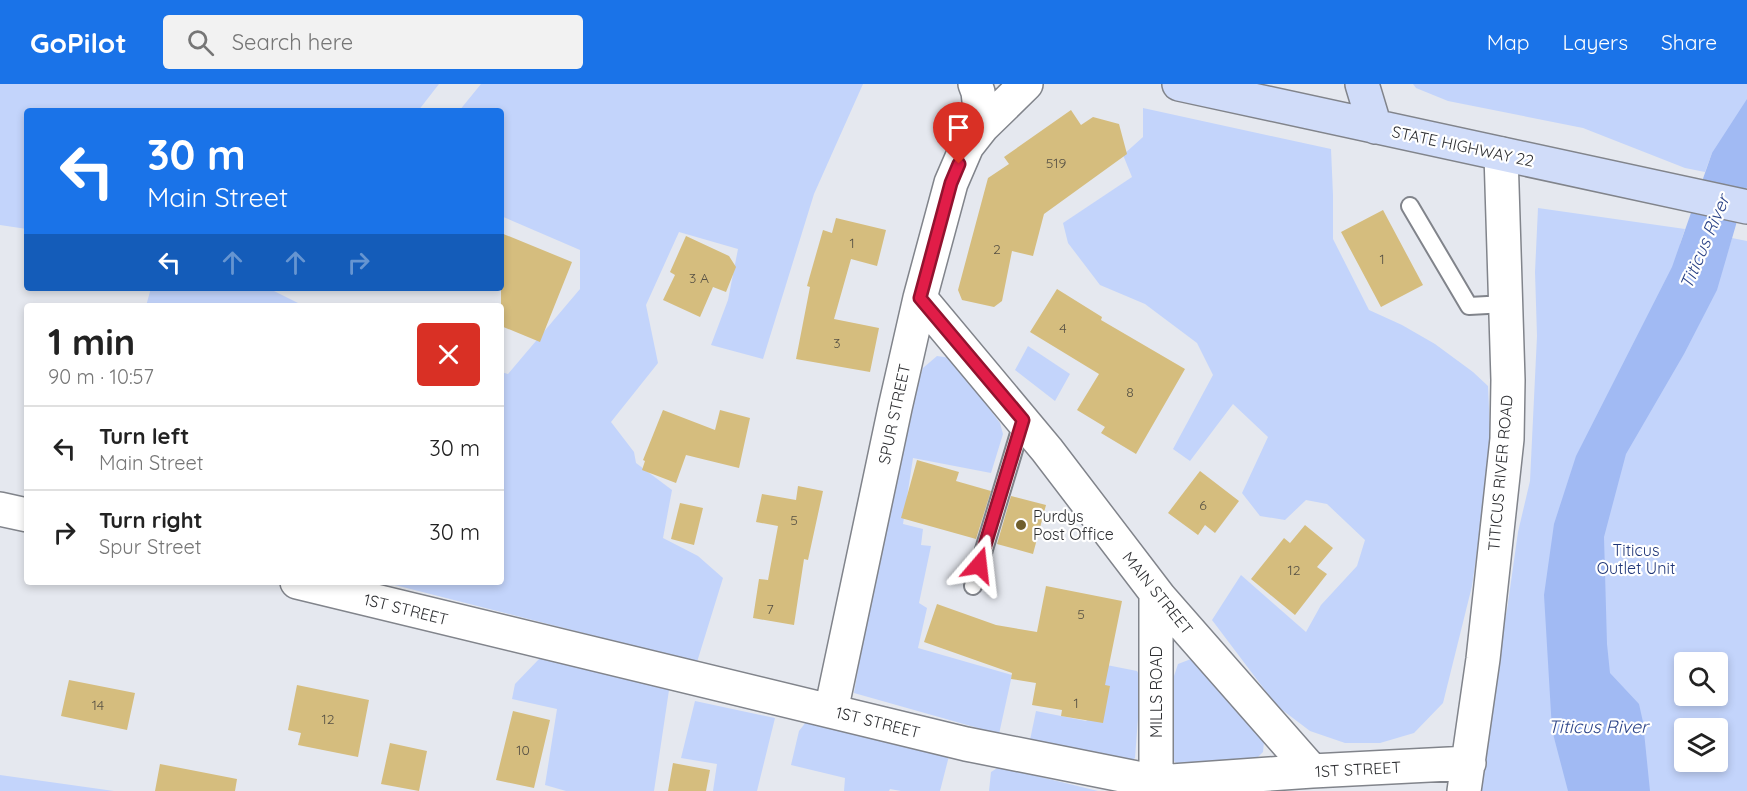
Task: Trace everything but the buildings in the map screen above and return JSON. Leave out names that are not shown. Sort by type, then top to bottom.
[{"type":"main road","name":"STATE HIGHWAY 22","points":[[1179,84],[1747,207]]},
{"type":"main road","points":[[1362,84],[1374,127]]},
{"type":"street","points":[[975,84],[982,127]]},
{"type":"street","name":"SPUR STREET","points":[[831,711],[920,298],[951,183],[967,146],[982,127],[1026,84]]},
{"type":"street","name":"TITICUS RIVER ROAD","points":[[1466,777],[1483,659],[1507,439],[1508,380],[1501,154]]},
{"type":"street","name":"MAIN STREET","points":[[920,298],[1047,450],[1156,594],[1312,771]]},
{"type":"street","points":[[0,509],[24,514]]},
{"type":"street","name":"1ST STREET","points":[[309,585],[966,744],[1156,787],[1312,771],[1466,777]]},
{"type":"street","name":"MILLS ROAD","points":[[1156,594],[1156,787]]},
{"type":"lane","points":[[1410,206],[1469,306],[1506,304]]},
{"type":"lane","points":[[973,586],[1023,420]]},
{"type":"green space","points":[[0,84],[439,84],[420,108],[24,108],[24,229],[0,225]]},
{"type":"green space","points":[[481,84],[863,84],[814,194],[763,359],[711,345],[728,300],[738,249],[679,232],[646,305],[658,363],[611,422],[634,452],[636,463],[672,490],[663,538],[698,556],[723,578],[697,662],[395,585],[504,585],[504,373],[508,374],[580,289],[580,250],[504,217],[504,108],[461,108]]},
{"type":"green space","points":[[1413,84],[1747,84],[1747,155],[1712,153],[1705,172],[1685,168],[1583,128],[1448,101],[1416,88]]},
{"type":"green space","points":[[1143,108],[1331,149],[1333,239],[1369,310],[1435,344],[1488,386],[1491,454],[1472,586],[1443,703],[1414,733],[1380,743],[1345,743],[1310,731],[1277,706],[1212,620],[1241,575],[1306,632],[1321,605],[1357,566],[1365,540],[1327,504],[1306,500],[1285,520],[1260,516],[1242,493],[1268,437],[1233,404],[1190,461],[1173,449],[1213,375],[1197,343],[1145,304],[1100,285],[1068,243],[1063,223],[1132,177],[1123,155],[1143,137]]},
{"type":"green space","name":"Titicus Outlet Unit","points":[[1538,208],[1685,229],[1680,244],[1727,254],[1732,238],[1747,241],[1747,791],[1474,791],[1492,669],[1507,610],[1518,532],[1530,481],[1537,336],[1535,272]]},
{"type":"green space","points":[[150,291],[274,291],[298,303],[147,303]]},
{"type":"green space","points":[[1028,346],[1070,374],[1055,401],[1015,370]]},
{"type":"green space","points":[[937,356],[951,358],[1000,423],[1003,434],[991,473],[913,458],[903,524],[923,529],[921,545],[931,546],[919,603],[927,608],[918,648],[1012,675],[999,734],[854,693],[884,514],[910,404],[923,368]]},
{"type":"green space","points":[[1061,656],[1137,671],[1141,678],[1135,758],[1128,764],[1030,740],[1036,711],[1086,721],[1105,707]]},
{"type":"green space","points":[[540,658],[669,690],[654,791],[566,791],[545,785],[557,709],[512,699],[515,684]]},
{"type":"green space","points":[[1191,659],[1211,675],[1264,742],[1263,752],[1255,760],[1178,765],[1172,759],[1172,682],[1178,664]]},
{"type":"green space","points":[[695,701],[775,718],[757,791],[713,791],[717,764],[681,758]]},
{"type":"green space","points":[[806,722],[949,756],[940,791],[890,789],[889,791],[844,791],[845,778],[791,765],[799,731]]},
{"type":"green space","points":[[999,767],[1098,791],[989,791],[991,772]]},
{"type":"green space","points":[[0,775],[114,791],[0,791]]},
{"type":"water","name":"Titicus River","points":[[1747,99],[1747,187],[1717,290],[1684,354],[1626,454],[1604,537],[1610,673],[1639,704],[1650,791],[1568,791],[1552,730],[1544,595],[1554,524],[1576,456],[1672,267],[1712,153]]},
{"type":"place","name":"Purdys Post Office","points":[[1021,525]]},
{"type":"route","points":[[959,164],[951,183],[920,298],[1023,420],[979,565]]}]
